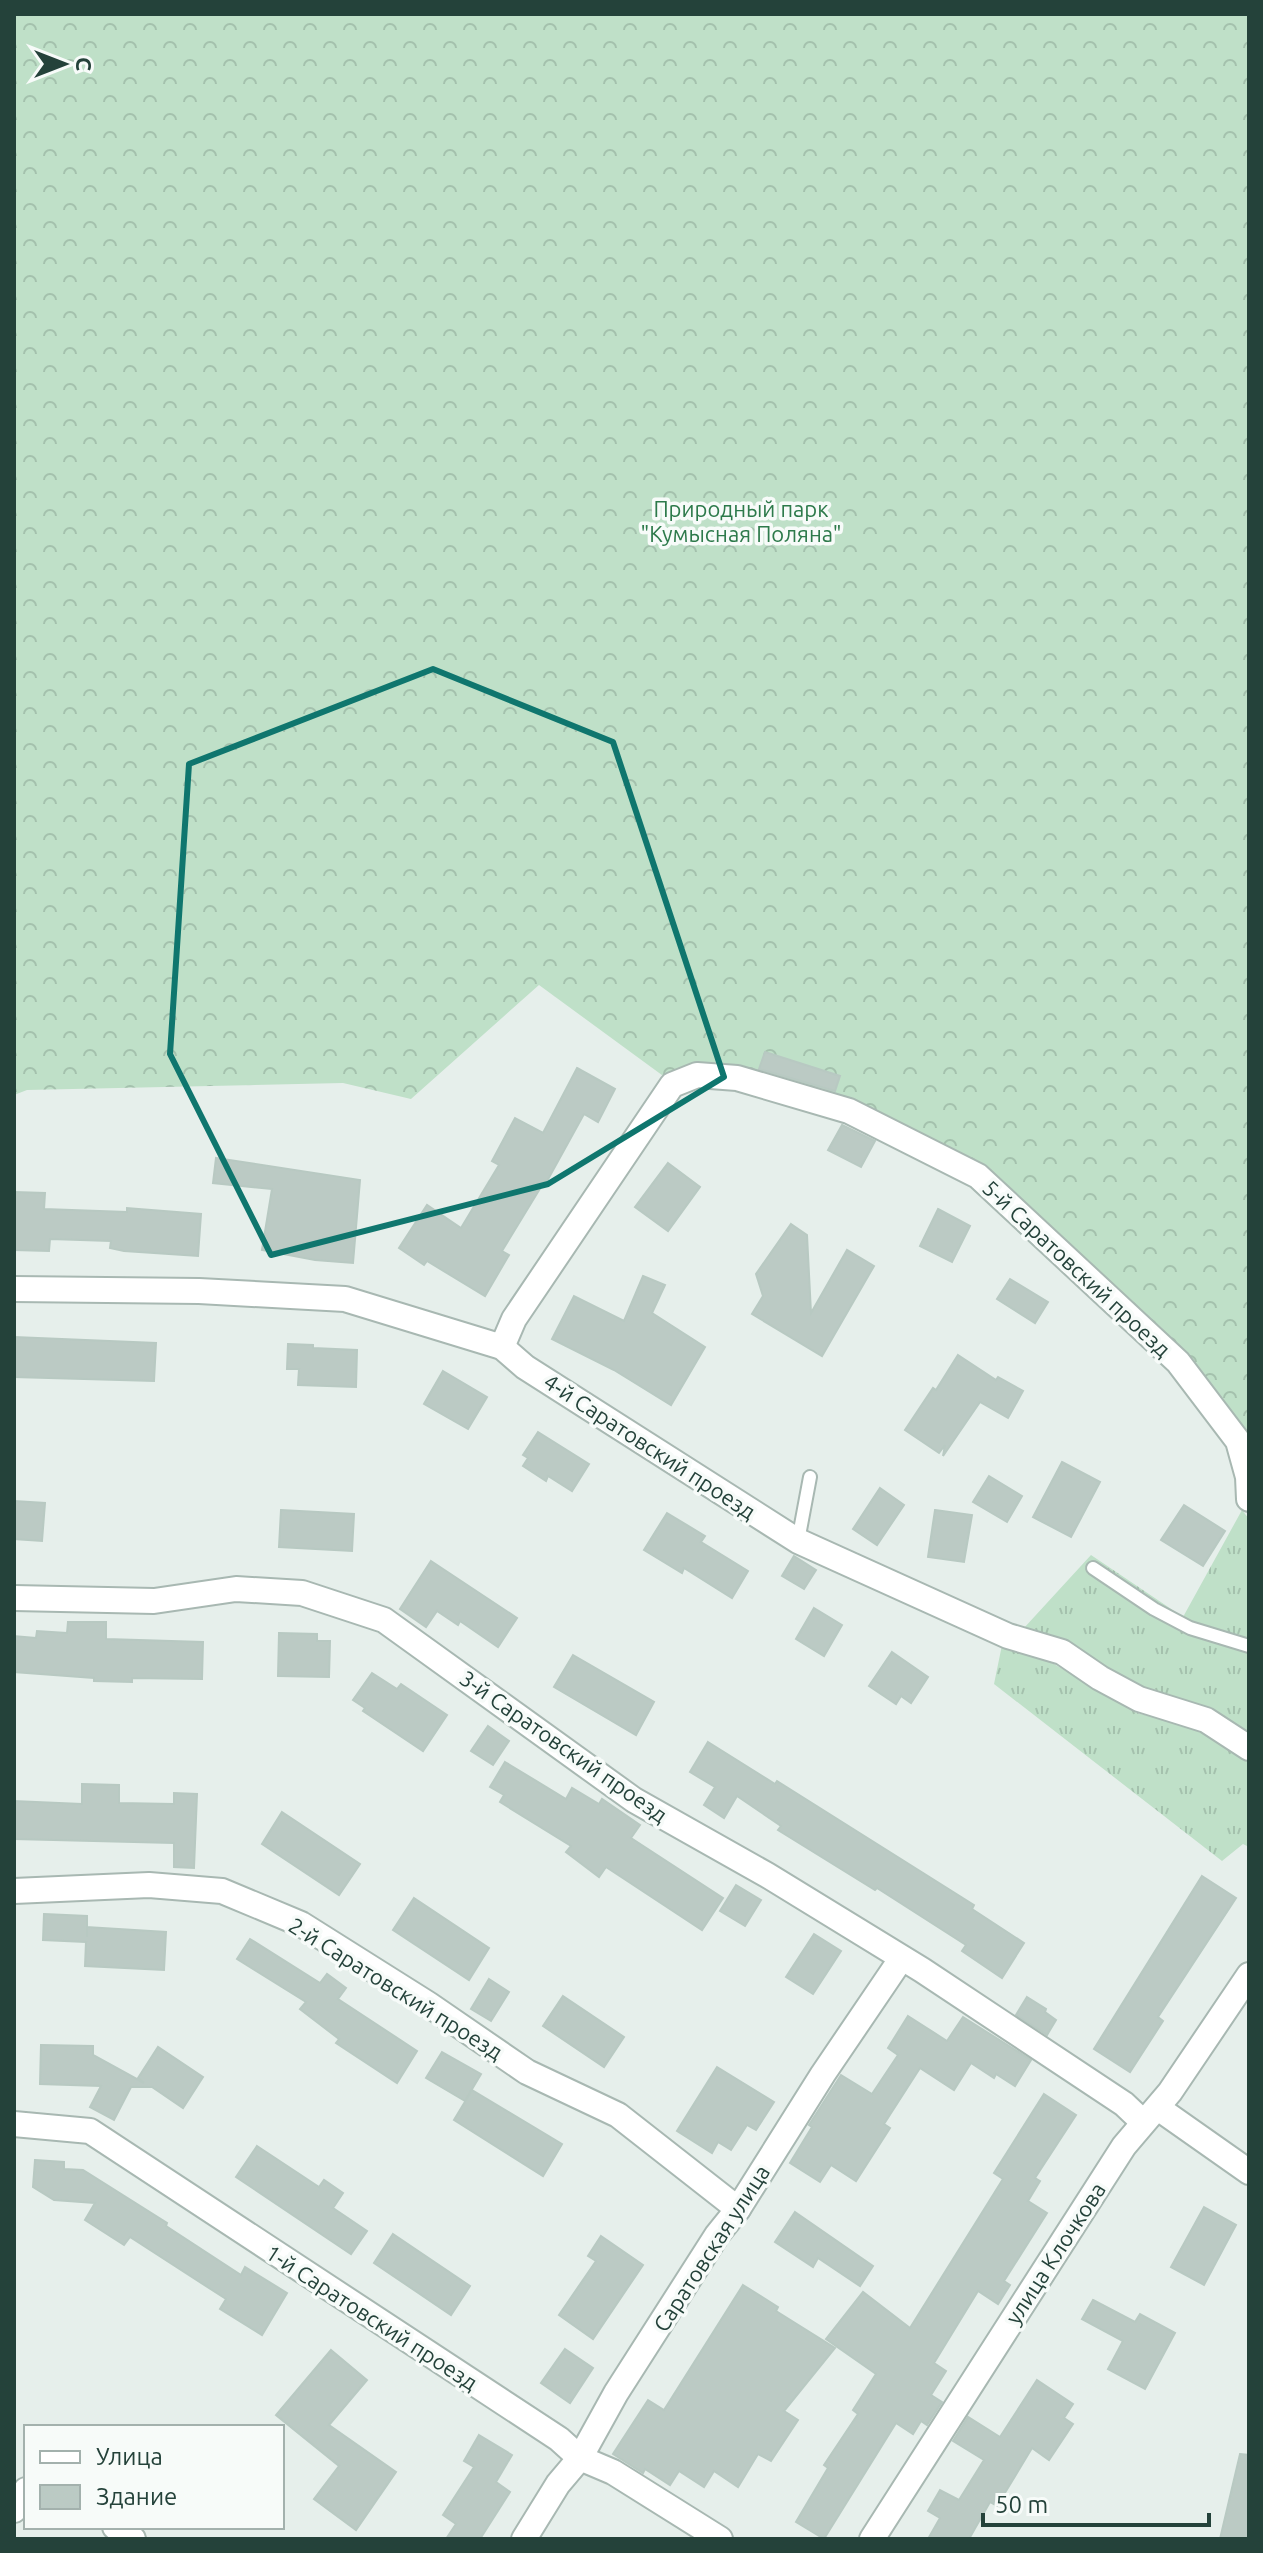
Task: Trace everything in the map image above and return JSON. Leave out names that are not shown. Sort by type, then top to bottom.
[{"type":"street","name":"5-й Саратовский проезд","points":[[502,1347],[514,1319],[672,1085],[697,1075],[737,1078],[849,1111],[978,1176],[1178,1362],[1238,1441],[1248,1477],[1249,1499]]},
{"type":"street","name":"4-й Саратовский проезд","points":[[14,1289],[199,1291],[345,1299],[502,1347],[525,1367],[798,1541],[1008,1636],[1062,1652],[1139,1699],[1206,1720],[1249,1748]]},
{"type":"street","name":"3-й Саратовский проезд","points":[[14,1598],[154,1601],[236,1589],[302,1593],[384,1620],[634,1800],[882,1944],[1124,2104],[1150,2115],[1249,2172]]},
{"type":"street","name":"2-й Саратовский проезд","points":[[14,1891],[149,1885],[222,1891],[301,1924],[428,2004],[527,2072],[618,2115],[738,2209]]},
{"type":"street","name":"Саратовская улица","points":[[524,2539],[558,2484],[580,2458],[616,2393],[717,2235],[738,2209],[823,2074],[901,1959]]},
{"type":"street","name":"улица Клочкова","points":[[872,2539],[1124,2146],[1150,2115],[1249,1975]]},
{"type":"street","name":"1-й Саратовский проезд","points":[[14,2124],[90,2131],[559,2439],[580,2458],[613,2472],[720,2539]]},
{"type":"lane","points":[[798,1541],[810,1477]]},
{"type":"lane","points":[[1093,1568],[1154,1609],[1190,1628],[1249,1646]]},
{"type":"highlighted area","points":[[433,669],[613,742],[724,1077],[548,1184],[271,1255],[170,1054],[189,764]]},
{"type":"green space","name":"Природный парк \"Кумысная Поляна\"","points":[[14,14],[1249,14],[1249,1434],[1192,1358],[986,1165],[865,1105],[739,1068],[666,1078],[539,985],[411,1099],[343,1083],[27,1090],[14,1095]]},
{"type":"green space","points":[[1242,1510],[1249,1519],[1249,1738],[1103,1671],[1068,1640],[1024,1628],[1091,1555],[1183,1617]]},
{"type":"green space","points":[[1002,1645],[1054,1664],[1137,1713],[1200,1729],[1249,1761],[1249,1847],[1243,1844],[1222,1861],[994,1684]]},
{"type":"building","points":[[765,1052],[840,1076],[835,1091],[759,1069]]},
{"type":"building","points":[[577,1068],[615,1089],[598,1122],[584,1114],[546,1183],[502,1251],[509,1255],[485,1296],[427,1261],[424,1265],[399,1248],[427,1205],[461,1228],[499,1165],[492,1161],[515,1118],[543,1133]]},
{"type":"building","points":[[842,1125],[875,1141],[861,1167],[828,1150]]},
{"type":"building","points":[[216,1158],[360,1180],[353,1263],[315,1260],[262,1250],[272,1189],[213,1183]]},
{"type":"building","points":[[668,1163],[700,1187],[668,1231],[635,1207]]},
{"type":"building","points":[[14,1192],[45,1193],[44,1209],[127,1212],[127,1208],[201,1214],[198,1256],[124,1251],[110,1248],[111,1241],[50,1239],[49,1251],[14,1250]]},
{"type":"building","points":[[938,1209],[970,1226],[952,1262],[920,1246]]},
{"type":"building","points":[[791,1224],[807,1235],[811,1313],[847,1250],[874,1266],[822,1356],[752,1314],[763,1296],[756,1274]]},
{"type":"building","points":[[643,1276],[665,1285],[652,1313],[705,1347],[671,1405],[614,1370],[552,1339],[574,1296],[624,1321]]},
{"type":"building","points":[[1010,1279],[1048,1302],[1035,1323],[997,1299]]},
{"type":"building","points":[[14,1337],[156,1343],[154,1381],[14,1377]]},
{"type":"building","points":[[288,1344],[357,1350],[356,1387],[298,1385],[299,1369],[287,1369]]},
{"type":"building","points":[[958,1355],[996,1380],[998,1377],[1023,1391],[1008,1418],[980,1402],[943,1456],[945,1445],[939,1453],[905,1430]]},
{"type":"building","points":[[443,1371],[487,1397],[468,1429],[424,1404]]},
{"type":"building","points":[[538,1432],[589,1464],[572,1491],[548,1476],[546,1481],[523,1466],[528,1458],[523,1455]]},
{"type":"building","points":[[1062,1462],[1100,1482],[1071,1537],[1033,1517]]},
{"type":"building","points":[[989,1476],[1022,1496],[1007,1522],[973,1502]]},
{"type":"building","points":[[880,1488],[904,1505],[877,1545],[853,1529]]},
{"type":"building","points":[[14,1501],[45,1503],[42,1541],[14,1539]]},
{"type":"building","points":[[1184,1505],[1225,1531],[1203,1566],[1161,1540]]},
{"type":"building","points":[[281,1510],[354,1514],[352,1551],[279,1547]]},
{"type":"building","points":[[935,1510],[972,1515],[964,1562],[928,1557]]},
{"type":"building","points":[[667,1513],[705,1536],[701,1542],[748,1571],[732,1598],[684,1568],[682,1573],[644,1550]]},
{"type":"building","points":[[794,1556],[816,1570],[804,1589],[782,1576]]},
{"type":"building","points":[[431,1561],[517,1618],[498,1647],[460,1621],[458,1625],[437,1611],[426,1627],[400,1609]]},
{"type":"building","points":[[814,1608],[842,1625],[824,1656],[796,1639]]},
{"type":"building","points":[[68,1622],[106,1622],[106,1639],[203,1642],[202,1679],[94,1681],[94,1678],[14,1672],[14,1636],[36,1638],[37,1631],[67,1633]]},
{"type":"building","points":[[279,1633],[317,1634],[317,1641],[330,1641],[329,1677],[278,1676]]},
{"type":"building","points":[[892,1652],[928,1677],[911,1703],[901,1696],[896,1704],[869,1686]]},
{"type":"building","points":[[573,1655],[654,1702],[636,1735],[554,1687]]},
{"type":"building","points":[[372,1673],[397,1689],[401,1684],[447,1715],[423,1751],[363,1711],[365,1708],[353,1700]]},
{"type":"building","points":[[488,1726],[509,1741],[493,1765],[471,1751]]},
{"type":"building","points":[[708,1742],[775,1784],[777,1781],[974,1905],[972,1909],[1024,1943],[1002,1978],[962,1951],[966,1945],[778,1830],[781,1826],[737,1796],[724,1818],[704,1805],[715,1787],[690,1772]]},
{"type":"building","points":[[505,1762],[566,1799],[572,1788],[599,1804],[602,1799],[640,1825],[631,1838],[723,1898],[702,1930],[606,1867],[599,1877],[566,1852],[571,1846],[500,1802],[504,1795],[490,1787]]},
{"type":"building","points":[[82,1784],[119,1785],[119,1803],[174,1804],[174,1793],[197,1794],[194,1868],[174,1867],[174,1843],[14,1839],[14,1801],[82,1804]]},
{"type":"building","points":[[282,1812],[360,1864],[339,1895],[262,1844]]},
{"type":"building","points":[[1202,1876],[1236,1898],[1158,2017],[1163,2021],[1130,2072],[1094,2049]]},
{"type":"building","points":[[736,1885],[761,1900],[745,1926],[720,1911]]},
{"type":"building","points":[[414,1898],[489,1948],[469,1980],[393,1930]]},
{"type":"building","points":[[44,1914],[87,1916],[87,1927],[166,1932],[164,1970],[85,1966],[86,1942],[43,1940]]},
{"type":"building","points":[[814,1934],[841,1951],[813,1994],[786,1977]]},
{"type":"building","points":[[250,1939],[320,1983],[327,1974],[346,1988],[338,1999],[417,2051],[397,2083],[336,2043],[339,2039],[300,2009],[306,2002],[237,1959]]},
{"type":"building","points":[[489,1979],[509,1992],[491,2021],[471,2009]]},
{"type":"building","points":[[563,1996],[624,2037],[604,2067],[543,2026]]},
{"type":"building","points":[[1027,1997],[1046,2009],[1045,2012],[1056,2020],[1047,2035],[1016,2015]]},
{"type":"building","points":[[908,2016],[947,2041],[963,2017],[1031,2060],[1015,2086],[996,2074],[994,2078],[971,2063],[954,2090],[920,2068],[884,2124],[890,2128],[856,2181],[831,2165],[820,2182],[790,2163],[812,2127],[809,2125],[841,2075],[872,2094],[898,2055],[888,2048]]},
{"type":"building","points":[[41,2045],[93,2046],[93,2055],[144,2083],[138,2078],[158,2047],[203,2077],[183,2108],[152,2087],[131,2087],[114,2120],[90,2107],[101,2086],[40,2084]]},
{"type":"building","points":[[442,2052],[481,2074],[465,2101],[426,2078]]},
{"type":"building","points":[[717,2067],[774,2102],[756,2130],[747,2125],[731,2150],[718,2142],[712,2153],[677,2131]]},
{"type":"building","points":[[472,2090],[562,2144],[543,2176],[454,2120]]},
{"type":"building","points":[[1044,2094],[1076,2115],[1035,2178],[1040,2181],[1028,2201],[1047,2213],[1004,2281],[1010,2285],[998,2304],[978,2291],[934,2363],[946,2371],[931,2395],[942,2402],[927,2425],[921,2421],[913,2434],[896,2423],[824,2539],[796,2522],[828,2468],[824,2465],[858,2414],[853,2410],[876,2374],[826,2339],[863,2292],[910,2328],[1003,2179],[994,2173]]},
{"type":"building","points":[[257,2146],[319,2187],[324,2180],[343,2193],[333,2208],[367,2231],[351,2254],[236,2177]]},
{"type":"building","points":[[35,2160],[64,2162],[64,2169],[83,2170],[241,2275],[245,2267],[287,2293],[262,2335],[220,2309],[226,2299],[130,2237],[124,2245],[85,2220],[95,2203],[54,2200],[33,2187]]},
{"type":"building","points":[[1204,2207],[1236,2225],[1204,2285],[1171,2267]]},
{"type":"building","points":[[795,2212],[873,2266],[860,2286],[818,2258],[813,2267],[775,2242]]},
{"type":"building","points":[[393,2234],[470,2286],[451,2315],[374,2263]]},
{"type":"building","points":[[601,2236],[643,2265],[593,2339],[559,2315],[596,2261],[588,2256]]},
{"type":"building","points":[[743,2285],[778,2307],[776,2311],[835,2348],[784,2411],[798,2420],[771,2461],[758,2454],[738,2487],[714,2471],[704,2487],[679,2471],[670,2485],[613,2454],[648,2400],[664,2410]]},
{"type":"building","points":[[1093,2300],[1135,2322],[1140,2314],[1175,2333],[1145,2389],[1108,2369],[1123,2341],[1082,2319]]},
{"type":"building","points":[[565,2349],[593,2368],[570,2403],[541,2383]]},
{"type":"building","points":[[331,2350],[367,2380],[329,2425],[396,2472],[356,2530],[314,2499],[339,2466],[276,2415]]},
{"type":"building","points":[[1037,2380],[1073,2404],[1064,2418],[1073,2424],[1049,2460],[1032,2448],[997,2506],[990,2502],[969,2539],[928,2539],[940,2518],[928,2511],[940,2490],[959,2500],[984,2460],[953,2441],[968,2417],[1000,2437]]},
{"type":"building","points":[[479,2435],[512,2455],[496,2482],[510,2492],[480,2539],[446,2539],[456,2524],[443,2515],[474,2467],[464,2461]]},
{"type":"building","points":[[1240,2454],[1249,2455],[1249,2539],[1220,2539]]}]
